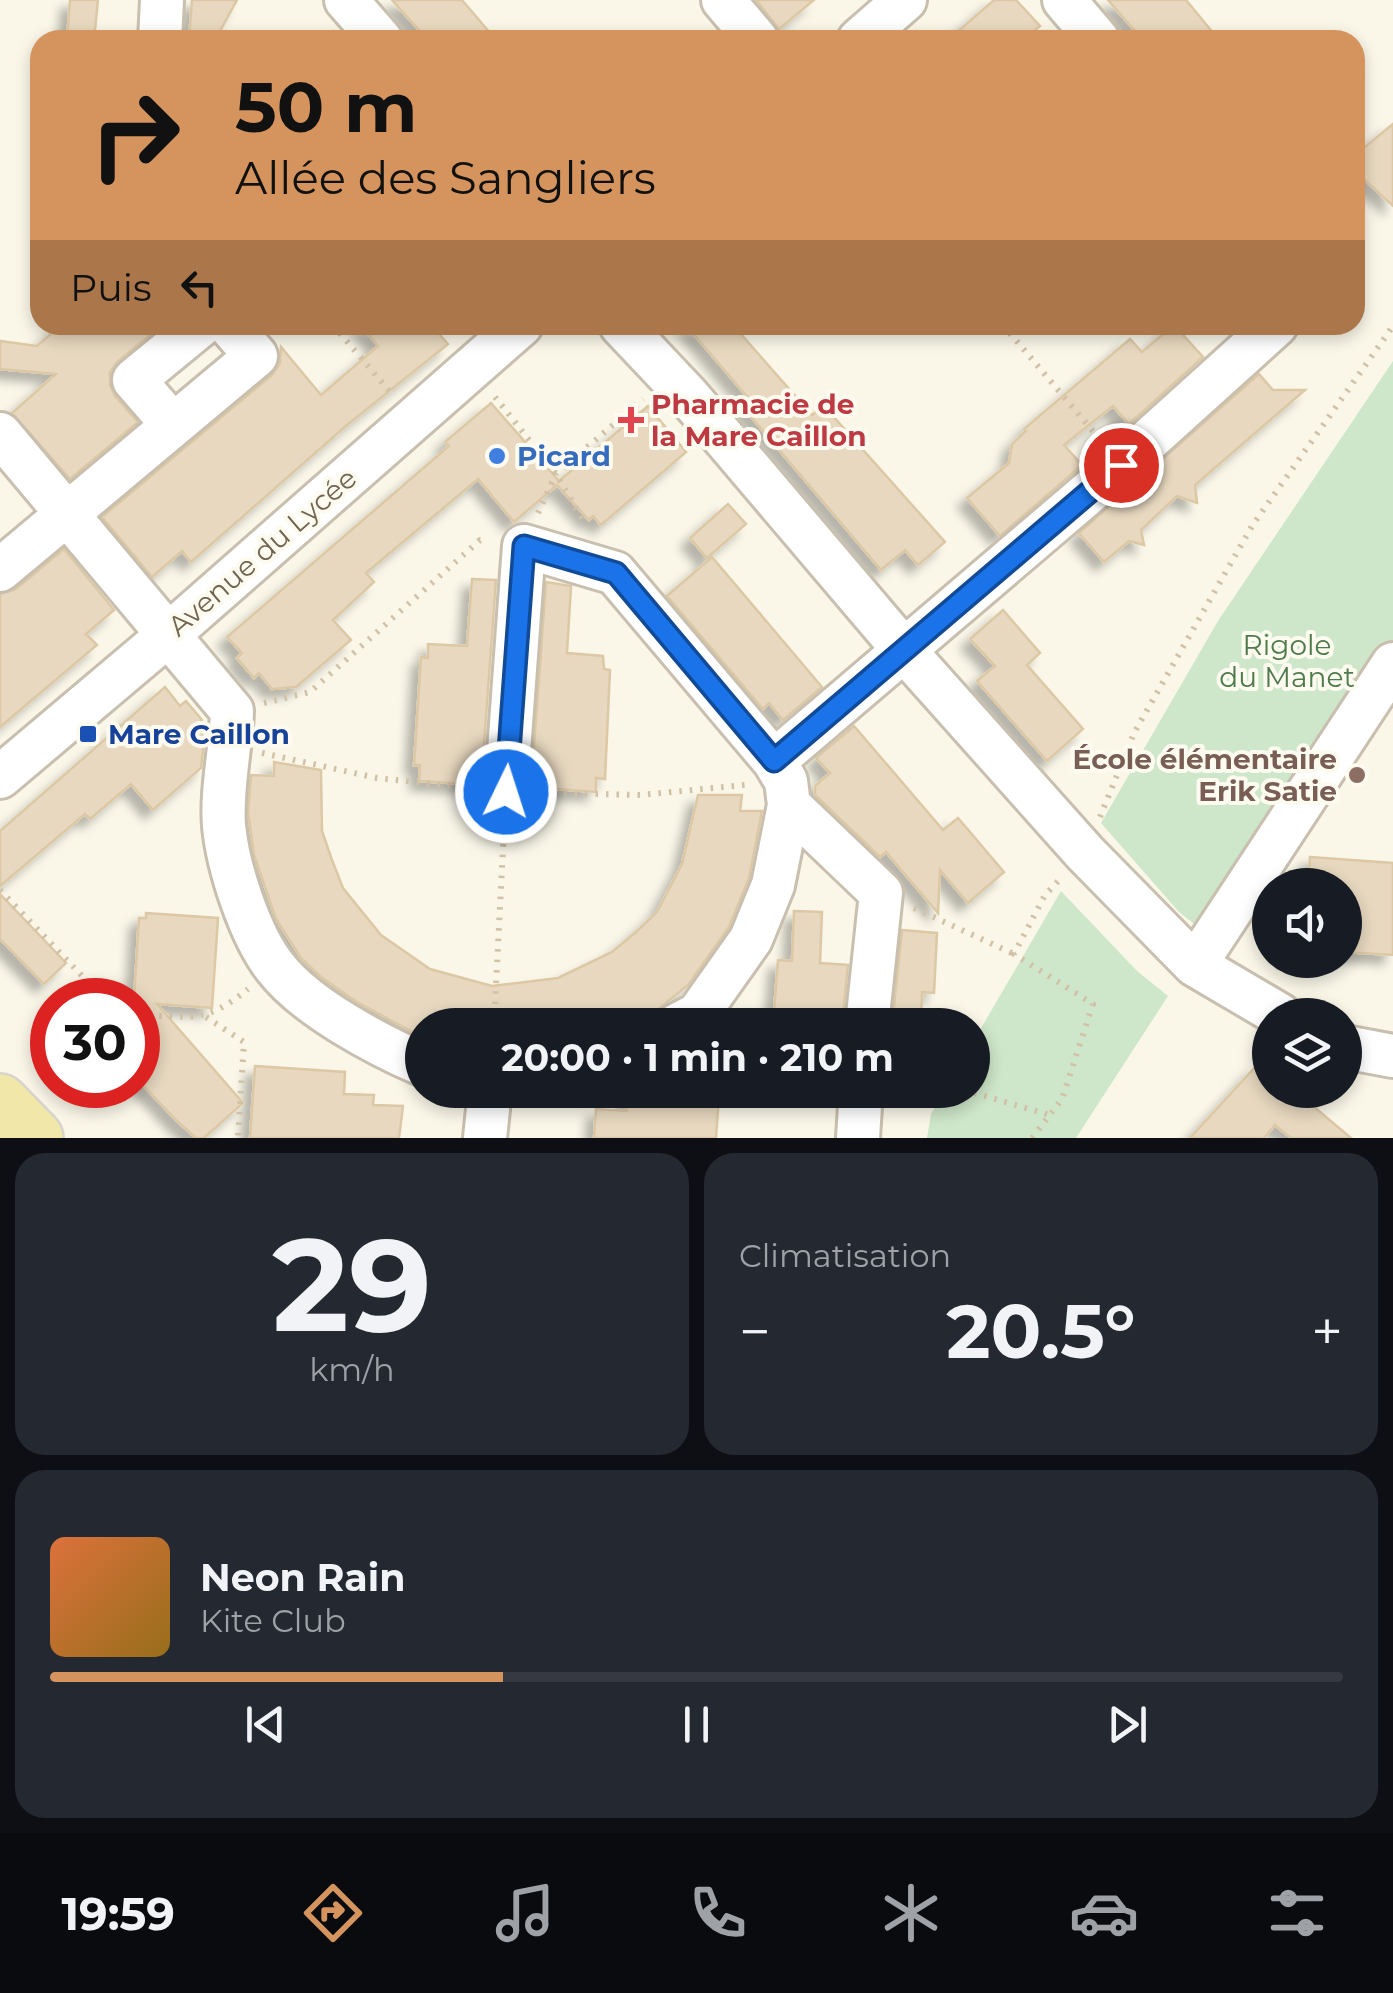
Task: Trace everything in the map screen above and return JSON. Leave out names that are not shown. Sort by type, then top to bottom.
[{"type":"main road","points":[[0,1102],[35,1138]]},
{"type":"street","points":[[160,30],[162,0]]},
{"type":"street","points":[[346,0],[372,30]]},
{"type":"street","points":[[724,0],[749,30]]},
{"type":"street","points":[[870,30],[905,0]]},
{"type":"street","points":[[1064,0],[1090,30]]},
{"type":"street","points":[[173,425],[134,380],[188,335]]},
{"type":"street","points":[[0,570],[256,356],[238,335]]},
{"type":"street","name":"Avenue du Lycée","points":[[0,777],[510,335]]},
{"type":"street","points":[[631,335],[670,375],[1085,854],[1195,965],[1252,999]]},
{"type":"street","points":[[774,761],[1121,465],[1265,335]]},
{"type":"street","points":[[0,434],[232,711],[224,822],[233,879],[274,967],[293,986],[372,1042],[405,1057]]},
{"type":"street","points":[[506,792],[524,546],[616,573],[774,761],[786,781],[789,805],[773,885],[750,939],[702,1008]]},
{"type":"street","points":[[1195,965],[1393,664]]},
{"type":"street","points":[[789,805],[882,893],[869,1008]]},
{"type":"street","points":[[1362,1050],[1393,1056]]},
{"type":"street","points":[[485,1138],[488,1108]]},
{"type":"street","points":[[858,1138],[860,1108]]},
{"type":"path","points":[[1014,954],[1045,895],[1085,854],[1134,733],[1252,526],[1393,326]]},
{"type":"path","points":[[342,335],[413,419]]},
{"type":"path","points":[[1011,335],[1121,465]]},
{"type":"path","points":[[472,368],[556,474],[616,573]]},
{"type":"path","points":[[232,711],[310,692],[480,540],[524,546],[556,474],[670,375]]},
{"type":"path","points":[[495,1008],[506,792]]},
{"type":"path","points":[[0,890],[84,978]]},
{"type":"path","points":[[882,893],[1014,954],[1093,1004],[1062,1099],[1032,1138]]},
{"type":"path","points":[[160,1015],[205,1016],[226,1007],[274,967]]},
{"type":"path","points":[[205,1016],[244,1042],[238,1138]]},
{"type":"path","points":[[990,1098],[1050,1115]]},
{"type":"green space","name":"Rigole du Manet","points":[[1393,361],[1393,643],[1207,934],[1179,912],[1101,823],[1218,621]]},
{"type":"green space","points":[[1061,891],[1137,971],[1168,996],[1076,1138],[927,1138],[934,1108],[990,1108],[990,1013]]},
{"type":"building","points":[[70,0],[98,0],[95,30],[68,30]]},
{"type":"building","points":[[192,0],[237,0],[220,30],[190,30]]},
{"type":"building","points":[[392,0],[462,0],[488,30],[419,30]]},
{"type":"building","points":[[756,0],[814,0],[779,29]]},
{"type":"building","points":[[994,0],[1016,0],[1040,26],[1035,30],[960,30]]},
{"type":"building","points":[[1108,0],[1186,0],[1211,30],[1134,30]]},
{"type":"building","points":[[1393,124],[1393,206],[1365,180],[1365,147]]},
{"type":"building","points":[[50,335],[150,335],[110,372],[115,396],[138,422],[70,479],[12,413],[56,374],[0,369],[0,341],[37,346]]},
{"type":"building","points":[[369,335],[440,335],[448,344],[347,425],[191,562],[182,551],[152,577],[102,517],[272,375],[280,363],[281,347],[321,395],[378,346]]},
{"type":"building","points":[[695,335],[742,335],[812,415],[824,406],[945,542],[918,565],[905,550],[881,570],[741,405],[749,399]]},
{"type":"building","points":[[1162,335],[1183,335],[1203,357],[1129,424],[1113,406],[1064,445],[1082,465],[1000,536],[967,498],[1009,463],[1012,444],[1024,429],[1130,339],[1142,352]]},
{"type":"building","points":[[1259,374],[1273,390],[1305,390],[1195,485],[1197,503],[1177,496],[1141,530],[1144,545],[1129,541],[1104,562],[1079,533]]},
{"type":"building","points":[[491,403],[559,481],[648,406],[686,452],[601,525],[593,516],[589,520],[557,485],[514,522],[478,479],[366,573],[374,582],[333,620],[351,640],[296,687],[272,689],[259,673],[254,678],[237,658],[242,653],[227,637],[449,446],[445,442]]},
{"type":"building","points":[[728,504],[746,524],[707,558],[690,538]]},
{"type":"building","points":[[64,549],[114,610],[86,634],[97,645],[0,727],[0,594],[16,589]]},
{"type":"building","points":[[712,557],[822,687],[783,720],[769,703],[763,709],[667,596]]},
{"type":"building","points":[[472,579],[496,580],[481,785],[419,781],[420,765],[414,765],[421,657],[428,658],[428,644],[467,646]]},
{"type":"building","points":[[546,582],[571,586],[567,653],[603,656],[604,669],[610,670],[605,779],[596,778],[596,792],[531,787]]},
{"type":"building","points":[[1003,610],[1040,653],[1027,665],[1083,729],[1047,761],[977,681],[995,666],[970,639]]},
{"type":"building","points":[[165,687],[180,706],[186,701],[202,720],[198,725],[205,734],[201,768],[153,810],[131,784],[90,819],[85,814],[0,886],[0,831]]},
{"type":"building","points":[[854,726],[943,830],[958,818],[1004,872],[968,903],[940,870],[938,913],[886,852],[880,857],[815,795],[815,786],[830,773],[816,758]]},
{"type":"building","points":[[274,762],[321,770],[322,831],[332,860],[343,888],[381,935],[430,969],[492,986],[558,978],[612,952],[636,932],[657,912],[682,864],[698,795],[742,795],[740,811],[762,811],[749,878],[729,927],[688,985],[660,1008],[405,1008],[405,1028],[321,977],[301,958],[276,919],[254,855],[248,812],[251,775],[274,776]]},
{"type":"building","points":[[1310,857],[1393,863],[1393,955],[1362,953],[1362,868],[1309,868]]},
{"type":"building","points":[[0,894],[66,963],[50,978],[38,978],[0,939]]},
{"type":"building","points":[[794,911],[822,912],[820,963],[848,965],[844,1008],[774,1008],[778,960],[792,961]]},
{"type":"building","points":[[146,913],[218,918],[212,1008],[160,1004],[160,978],[135,978],[139,918],[146,918]]},
{"type":"building","points":[[902,930],[937,933],[934,993],[922,992],[922,1008],[894,1008]]},
{"type":"building","points":[[160,1007],[243,1103],[204,1138],[196,1138],[160,1103]]},
{"type":"building","points":[[255,1066],[345,1072],[344,1094],[374,1095],[373,1105],[403,1106],[399,1138],[250,1138]]},
{"type":"building","points":[[1252,1070],[1252,1108],[1315,1108],[1351,1138],[1291,1138],[1275,1125],[1264,1138],[1190,1138]]},
{"type":"building","points":[[718,1108],[716,1138],[594,1138],[596,1109]]},
{"type":"place","name":"Pharmacie de la Mare Caillon","points":[[631,420]]},
{"type":"place","name":"Picard","points":[[497,456]]},
{"type":"place","name":"Mare Caillon","points":[[88,734]]},
{"type":"place","name":"École élémentaire Erik Satie","points":[[1357,775]]},
{"type":"route","points":[[506,792],[524,546],[616,573],[774,761],[1121,465]]}]
